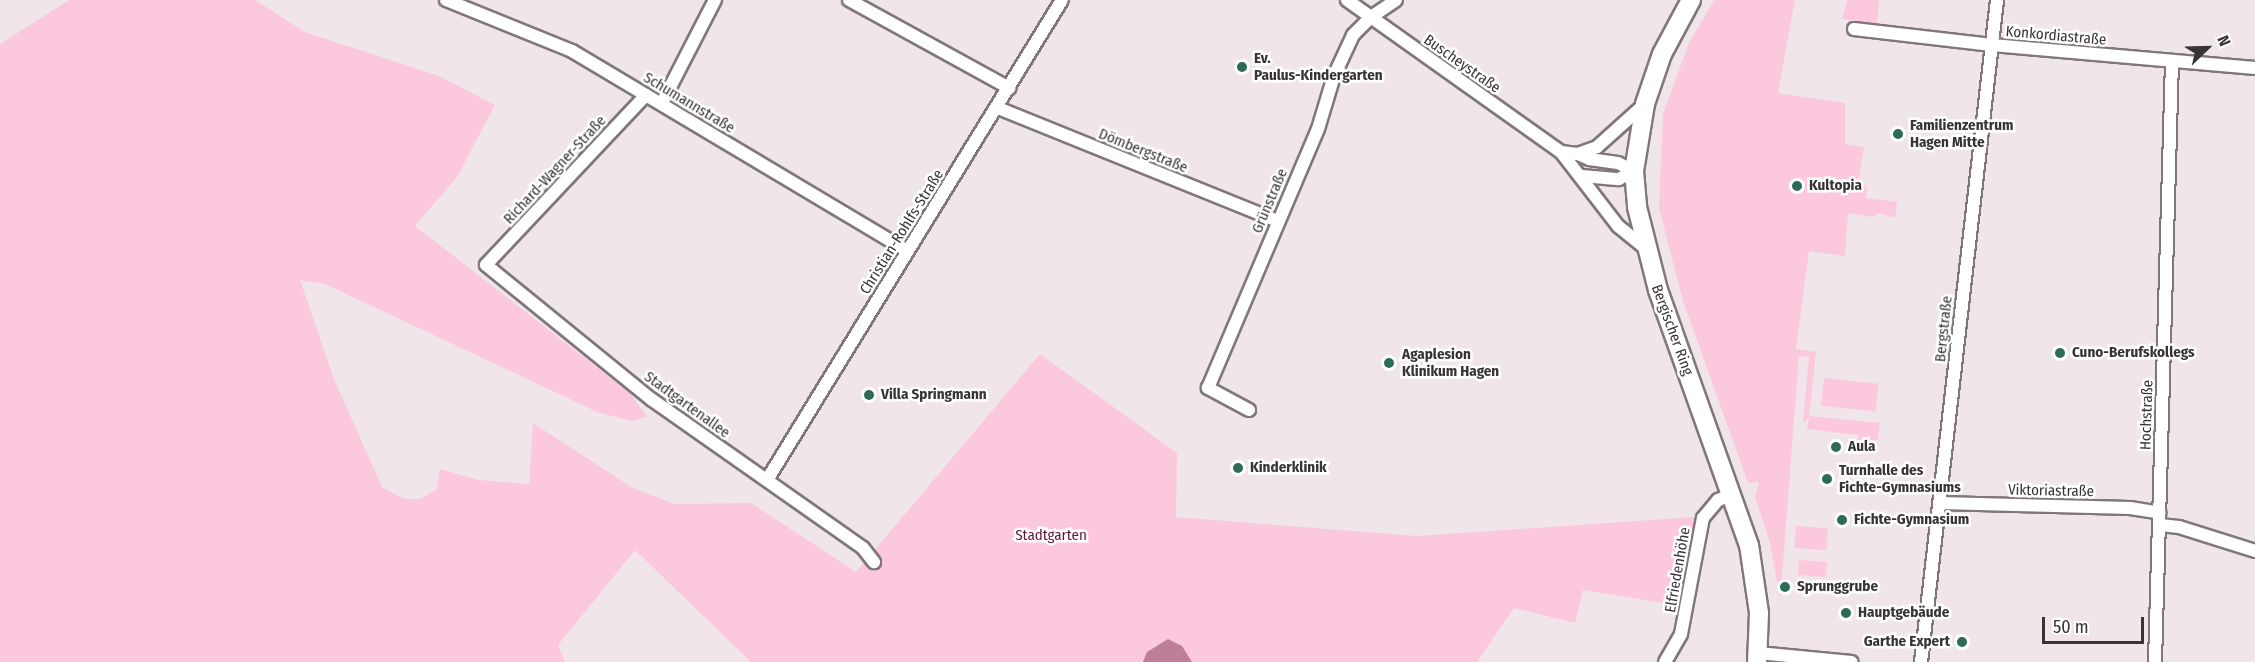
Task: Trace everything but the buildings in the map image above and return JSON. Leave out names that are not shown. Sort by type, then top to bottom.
[{"type":"main road","name":"Bergischer Ring","points":[[1691,0],[1662,54],[1645,104],[1634,171],[1645,248],[1732,495],[1756,578],[1758,657]]},
{"type":"street","name":"Schumannstraße","points":[[446,0],[572,51],[907,251]]},
{"type":"street","points":[[662,103],[715,0]]},
{"type":"street","points":[[849,0],[1009,88]]},
{"type":"street","name":"Christian-Rohlfs-Straße","points":[[767,480],[907,251],[998,108],[1062,0]]},
{"type":"street","name":"Buscheystraße","points":[[1347,0],[1561,152],[1582,176],[1618,226],[1645,248]]},
{"type":"street","name":"Grünstraße","points":[[1249,410],[1208,387],[1353,35],[1371,16],[1396,0]]},
{"type":"street","name":"Bergstraße","points":[[1922,662],[1997,0]]},
{"type":"street","name":"Konkordiastraße","points":[[1854,29],[1992,45],[2255,68]]},
{"type":"street","name":"Hochstraße","points":[[2155,662],[2172,61]]},
{"type":"street","name":"Richard-Wagner-Straße","points":[[486,265],[646,95]]},
{"type":"street","points":[[1578,154],[1608,140],[1645,104]]},
{"type":"street","name":"Dömbergstraße","points":[[998,108],[1277,221]]},
{"type":"street","name":"Buscheystraße","points":[[1561,152],[1618,163],[1634,171]]},
{"type":"street","points":[[1582,176],[1619,179],[1634,171]]},
{"type":"street","name":"Stadtgartenallee","points":[[486,265],[651,399],[862,548],[874,562]]},
{"type":"street","name":"Elfriedenhöhe","points":[[1665,662],[1681,634],[1703,518],[1718,500],[1732,495]]},
{"type":"street","name":"Viktoriastraße","points":[[1940,503],[2130,508],[2179,528],[2255,551]]},
{"type":"street","points":[[1758,657],[1852,662]]},
{"type":"green space","name":"Stadtgarten","points":[[69,0],[255,0],[305,32],[439,76],[495,105],[457,177],[415,226],[630,393],[647,417],[631,421],[597,412],[325,284],[300,280],[334,379],[382,487],[404,499],[420,499],[437,489],[440,469],[479,480],[529,484],[533,423],[633,488],[674,504],[751,503],[856,572],[1040,354],[1177,453],[1176,517],[1417,536],[1695,517],[1676,605],[1583,590],[1575,623],[1514,608],[1477,662],[751,662],[635,550],[558,645],[565,662],[0,662],[0,44]]},
{"type":"green space","points":[[1714,0],[1795,0],[1778,93],[1845,103],[1845,144],[1864,147],[1858,184],[1867,186],[1866,198],[1897,202],[1895,218],[1879,213],[1872,217],[1848,213],[1845,256],[1809,251],[1796,349],[1816,352],[1809,416],[1880,423],[1878,440],[1858,440],[1858,435],[1807,429],[1809,417],[1803,423],[1809,357],[1799,356],[1782,578],[1789,579],[1788,595],[1781,595],[1780,598],[1770,543],[1755,497],[1759,482],[1748,483],[1683,301],[1659,208],[1663,114],[1689,43]]},
{"type":"green space","points":[[1847,0],[1879,0],[1877,24],[1842,19]]},
{"type":"green space","points":[[1824,378],[1879,384],[1876,412],[1821,406]]},
{"type":"green space","points":[[1796,526],[1828,528],[1826,550],[1794,548]]},
{"type":"green space","points":[[1799,560],[1827,562],[1826,577],[1798,575]]},
{"type":"shaded area","points":[[1168,639],[1182,646],[1192,662],[1143,662],[1147,652]]},
{"type":"place","name":"Ev. Paulus-Kindergarten","points":[[1242,67]]},
{"type":"place","name":"Familienzentrum Hagen Mitte","points":[[1898,134]]},
{"type":"place","name":"Kultopia","points":[[1797,186]]},
{"type":"place","name":"Cuno-Berufskollegs","points":[[2060,353]]},
{"type":"place","name":"Agaplesion Klinikum Hagen","points":[[1389,363]]},
{"type":"place","name":"Villa Springmann","points":[[869,395]]},
{"type":"place","name":"Aula","points":[[1836,447]]},
{"type":"place","name":"Kinderklinik","points":[[1238,468]]},
{"type":"place","name":"Turnhalle des Fichte-Gymnasiums","points":[[1827,479]]},
{"type":"place","name":"Fichte-Gymnasium","points":[[1842,520]]},
{"type":"place","name":"Sprunggrube","points":[[1785,587]]},
{"type":"place","name":"Hauptgebäude","points":[[1846,613]]},
{"type":"place","name":"Garthe Expert","points":[[1962,642]]}]
